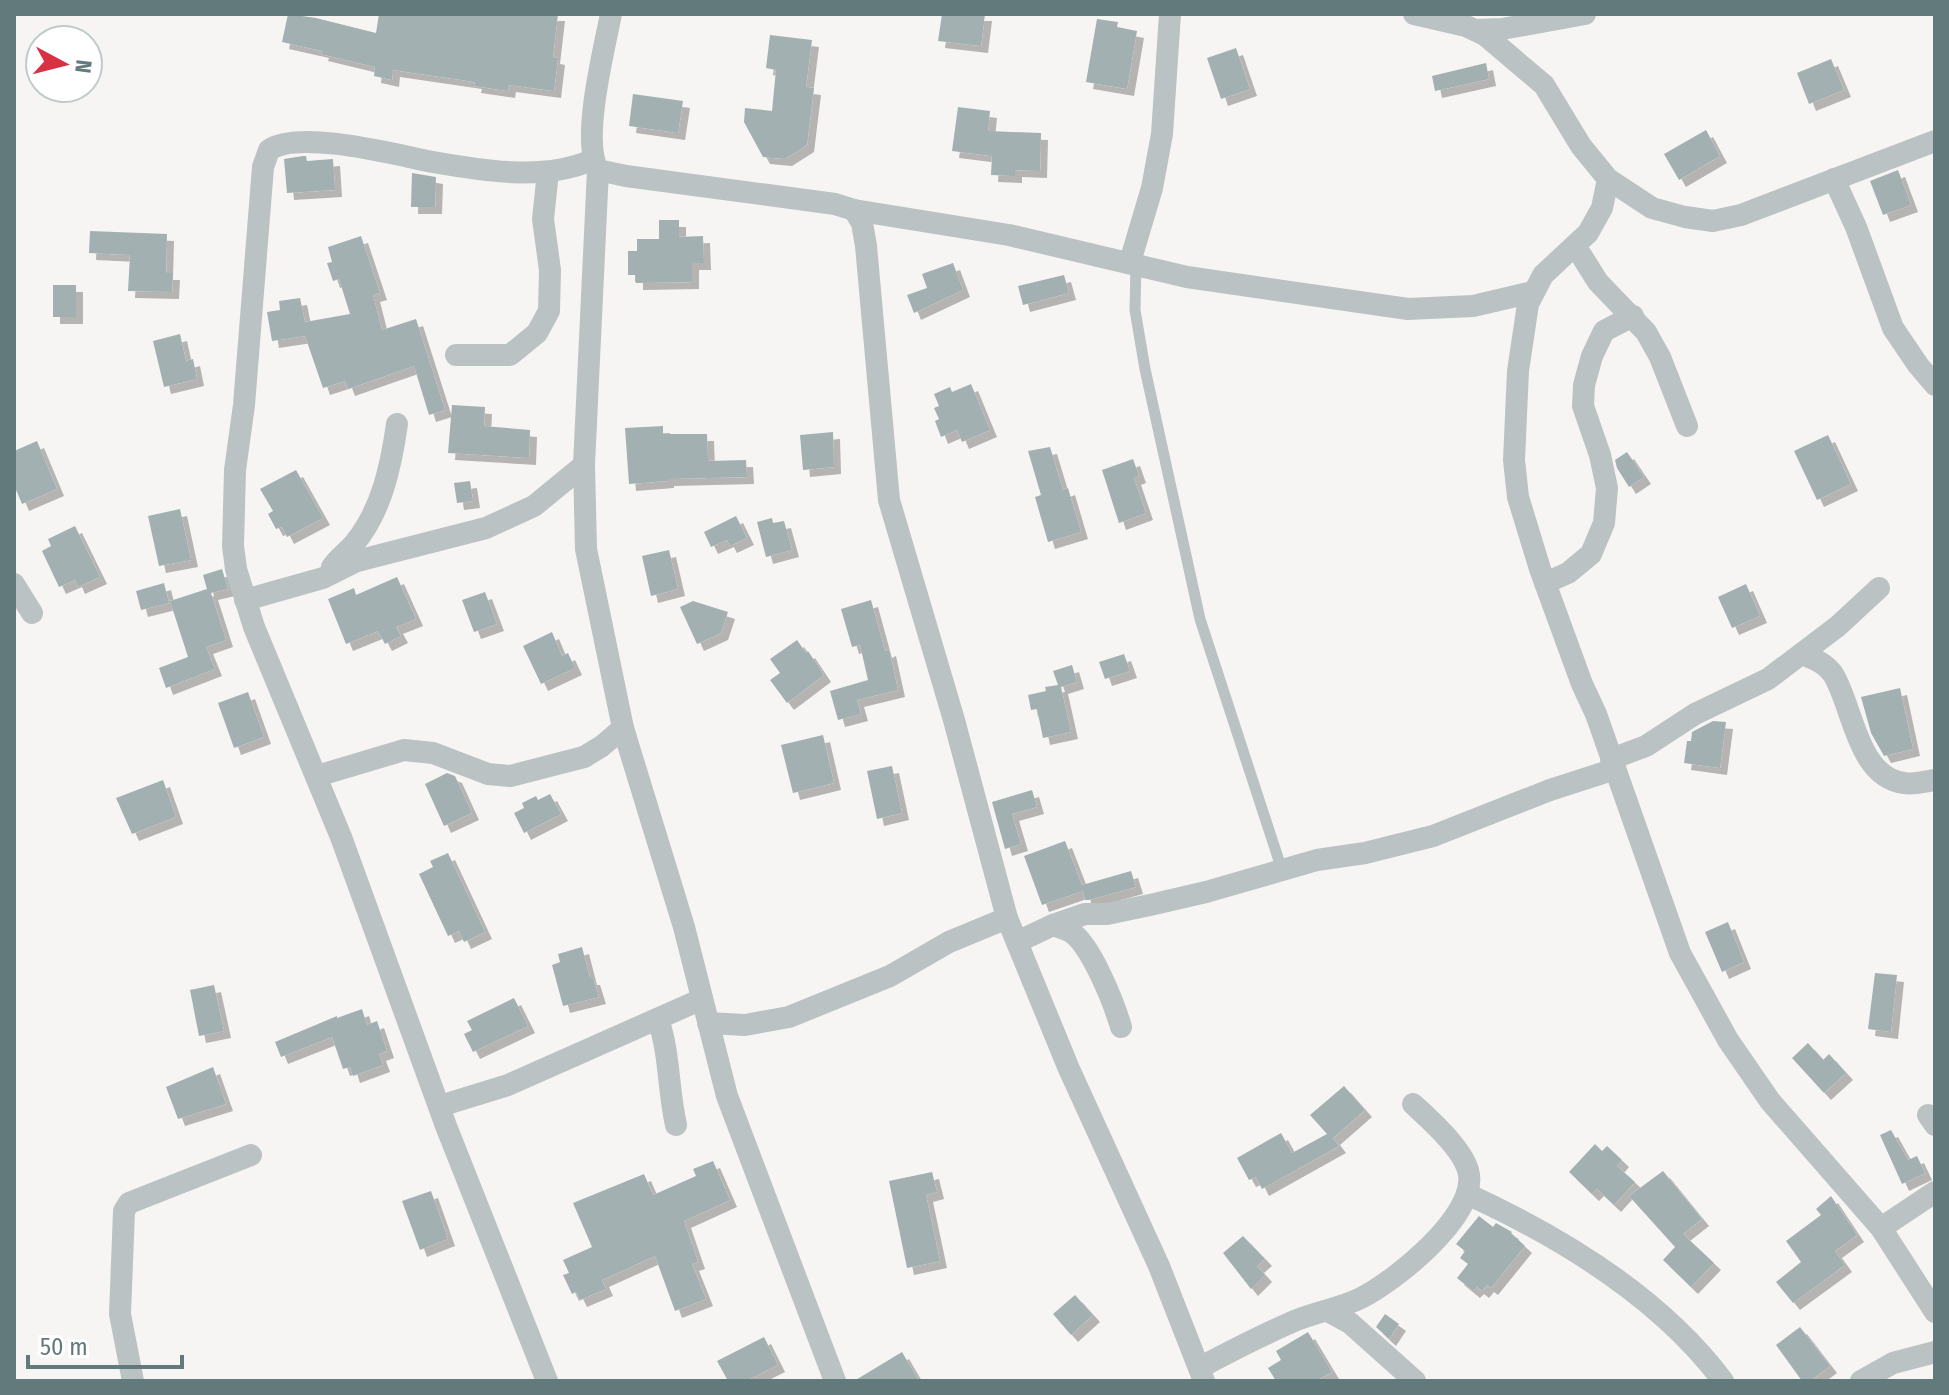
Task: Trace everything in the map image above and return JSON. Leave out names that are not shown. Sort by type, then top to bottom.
[{"type":"street","points":[[611,14],[592,125],[595,165],[584,465],[585,540],[623,728],[684,927],[727,1096],[835,1381]]},
{"type":"street","points":[[1133,263],[1162,134],[1170,14]]},
{"type":"street","points":[[1414,14],[1435,17],[1485,35],[1544,85],[1581,146],[1608,179],[1652,208],[1685,217],[1713,221],[1741,215],[1935,141]]},
{"type":"street","points":[[1475,30],[1502,29],[1585,14]]},
{"type":"street","points":[[547,1381],[317,776],[296,734],[245,600],[233,546],[235,470],[244,405],[263,167],[269,150],[282,143],[310,142],[481,169],[548,172],[595,165],[626,176],[835,204],[854,210],[1009,235],[1187,277],[1408,309],[1473,306],[1533,292]]},
{"type":"street","points":[[456,355],[510,355],[537,333],[549,311],[550,270],[543,219],[548,172]]},
{"type":"street","points":[[1608,179],[1602,208],[1588,233],[1543,275],[1528,304],[1518,371],[1514,460],[1518,497],[1545,583],[1596,714],[1680,953],[1728,1040],[1770,1101],[1881,1228],[1935,1312]]},
{"type":"street","points":[[1834,179],[1856,227],[1893,328],[1935,385]]},
{"type":"street","points":[[854,210],[862,223],[868,259],[889,500],[954,720],[1007,918],[1069,1069],[1159,1266],[1201,1374],[1296,1320],[1363,1297],[1392,1280],[1450,1223],[1467,1194],[1469,1174],[1462,1157],[1413,1104]]},
{"type":"street","points":[[1576,247],[1598,282],[1646,332],[1660,357],[1687,426]]},
{"type":"street","points":[[1545,583],[1568,573],[1591,554],[1604,523],[1607,488],[1600,455],[1583,406],[1584,385],[1592,356],[1604,331],[1633,316]]},
{"type":"street","points":[[323,578],[354,545],[372,517],[389,473],[397,424]]},
{"type":"street","points":[[245,600],[323,578],[357,561],[486,528],[534,506],[584,465]]},
{"type":"street","points":[[14,584],[32,613]]},
{"type":"street","points":[[1017,942],[1085,914],[1107,914],[1206,892],[1282,870],[1433,836],[1550,790],[1613,764],[1695,714],[1768,679],[1838,626],[1879,588]]},
{"type":"street","points":[[1803,654],[1820,661],[1832,673],[1864,751],[1881,771],[1891,780],[1903,783],[1935,780]]},
{"type":"street","points":[[317,776],[404,750],[433,753],[488,774],[510,776],[584,757],[623,728]]},
{"type":"street","points":[[708,1023],[745,1025],[789,1017],[890,976],[949,942],[1007,918]]},
{"type":"street","points":[[1053,925],[1073,933],[1087,953],[1105,983],[1121,1027]]},
{"type":"street","points":[[440,1106],[508,1085],[702,999]]},
{"type":"street","points":[[658,1019],[668,1055],[676,1125]]},
{"type":"street","points":[[133,1381],[120,1314],[124,1211],[129,1203],[251,1155]]},
{"type":"street","points":[[1881,1228],[1935,1192]]},
{"type":"street","points":[[1467,1194],[1588,1260],[1653,1307],[1723,1381]]},
{"type":"street","points":[[1328,1311],[1350,1323],[1415,1381]]},
{"type":"street","points":[[1861,1381],[1893,1363],[1935,1352]]},
{"type":"lane","points":[[1133,263],[1135,310],[1145,369],[1200,619],[1282,870]]},
{"type":"building","points":[[288,14],[376,33],[379,14],[558,14],[553,57],[558,58],[554,91],[509,85],[508,91],[474,86],[475,82],[393,70],[392,80],[374,76],[375,67],[282,42]]},
{"type":"building","points":[[942,14],[985,14],[981,46],[938,41]]},
{"type":"building","points":[[1097,19],[1118,22],[1117,27],[1137,31],[1127,89],[1086,82]]},
{"type":"building","points":[[770,35],[812,40],[806,87],[814,88],[807,145],[785,159],[763,157],[744,122],[745,108],[772,111],[776,70],[766,68]]},
{"type":"building","points":[[1236,48],[1250,89],[1221,99],[1207,58]]},
{"type":"building","points":[[1831,59],[1844,90],[1809,104],[1797,73]]},
{"type":"building","points":[[1486,63],[1489,79],[1435,91],[1432,76]]},
{"type":"building","points":[[633,94],[683,101],[678,133],[629,126]]},
{"type":"building","points":[[958,107],[990,111],[988,131],[1041,133],[1040,171],[1015,170],[1015,176],[991,175],[992,156],[952,151]]},
{"type":"building","points":[[1706,130],[1720,156],[1679,180],[1664,154]]},
{"type":"building","points":[[306,156],[307,161],[333,159],[335,190],[287,193],[284,159]]},
{"type":"building","points":[[1898,170],[1911,205],[1883,215],[1870,181]]},
{"type":"building","points":[[412,173],[436,177],[435,207],[411,207]]},
{"type":"building","points":[[659,220],[679,220],[679,237],[703,236],[704,263],[692,263],[692,282],[636,283],[636,275],[628,275],[628,251],[637,251],[637,239],[659,239]]},
{"type":"building","points":[[90,231],[167,234],[166,273],[173,273],[172,292],[128,291],[130,255],[89,253]]},
{"type":"building","points":[[361,236],[380,293],[373,295],[382,330],[416,319],[445,410],[429,415],[414,366],[348,389],[345,381],[323,388],[305,336],[272,341],[267,312],[280,310],[279,301],[300,298],[305,322],[350,314],[339,279],[333,281],[327,263],[332,262],[328,247]]},
{"type":"building","points":[[953,263],[963,290],[914,313],[907,295],[927,288],[922,274]]},
{"type":"building","points":[[1064,275],[1069,293],[1023,305],[1018,286]]},
{"type":"building","points":[[53,285],[76,285],[76,317],[53,317]]},
{"type":"building","points":[[180,334],[186,361],[193,359],[197,379],[164,387],[153,341]]},
{"type":"building","points":[[971,384],[990,430],[962,442],[957,430],[941,437],[935,421],[939,419],[934,408],[939,406],[934,394],[950,387],[952,392]]},
{"type":"building","points":[[452,405],[485,407],[484,426],[530,430],[529,458],[448,453]]},
{"type":"building","points":[[663,426],[663,434],[707,434],[708,461],[746,460],[747,477],[667,479],[629,484],[625,428]]},
{"type":"building","points":[[833,432],[834,467],[803,470],[800,435]]},
{"type":"building","points":[[1828,435],[1851,484],[1817,500],[1794,451]]},
{"type":"building","points":[[37,441],[57,489],[22,504],[14,485],[14,451]]},
{"type":"building","points":[[1050,447],[1063,490],[1068,488],[1081,532],[1048,542],[1035,497],[1041,495],[1028,451]]},
{"type":"building","points":[[1627,452],[1644,477],[1629,487],[1615,460]]},
{"type":"building","points":[[1133,459],[1139,476],[1134,478],[1146,513],[1119,523],[1102,470]]},
{"type":"building","points":[[296,470],[323,518],[287,537],[282,527],[276,529],[268,514],[273,511],[260,489]]},
{"type":"building","points":[[470,481],[473,501],[457,503],[454,483]]},
{"type":"building","points":[[180,509],[191,560],[159,566],[148,516]]},
{"type":"building","points":[[736,516],[747,538],[730,546],[727,540],[711,547],[704,532]]},
{"type":"building","points":[[772,518],[773,523],[784,521],[792,550],[766,557],[757,522]]},
{"type":"building","points":[[75,526],[100,577],[78,587],[75,580],[59,587],[42,551],[51,546],[48,539]]},
{"type":"building","points":[[669,550],[678,589],[651,596],[642,556]]},
{"type":"building","points":[[222,569],[228,589],[211,593],[226,640],[206,647],[215,669],[166,688],[159,668],[188,657],[170,601],[207,589],[203,575]]},
{"type":"building","points":[[397,577],[416,619],[396,627],[401,636],[385,644],[378,631],[346,644],[328,599],[354,588],[356,595]]},
{"type":"building","points":[[164,583],[169,603],[141,610],[136,591]]},
{"type":"building","points":[[1746,584],[1760,616],[1732,628],[1718,597]]},
{"type":"building","points":[[485,592],[497,624],[474,632],[462,600]]},
{"type":"building","points":[[871,600],[885,651],[889,649],[898,690],[857,700],[861,714],[838,720],[830,691],[868,680],[860,645],[852,647],[841,609]]},
{"type":"building","points":[[693,601],[728,612],[721,633],[697,644],[680,607]]},
{"type":"building","points":[[552,632],[562,656],[568,653],[575,668],[541,684],[523,646]]},
{"type":"building","points":[[797,640],[824,675],[787,703],[770,680],[780,673],[770,659]]},
{"type":"building","points":[[1124,654],[1130,671],[1105,679],[1099,662]]},
{"type":"building","points":[[1072,665],[1077,682],[1061,687],[1071,732],[1043,738],[1037,709],[1031,710],[1028,695],[1058,685],[1053,671]]},
{"type":"building","points":[[1900,688],[1913,749],[1884,756],[1871,733],[1861,697]]},
{"type":"building","points":[[248,692],[264,737],[234,748],[218,703]]},
{"type":"building","points":[[1713,721],[1726,722],[1720,768],[1684,763],[1687,741],[1691,741],[1692,732]]},
{"type":"building","points":[[823,735],[834,783],[793,793],[781,745]]},
{"type":"building","points":[[892,766],[902,813],[877,819],[867,771]]},
{"type":"building","points":[[447,773],[455,776],[472,813],[444,826],[425,784]]},
{"type":"building","points":[[163,780],[176,817],[132,834],[116,798]]},
{"type":"building","points":[[1032,790],[1037,807],[1012,814],[1021,844],[1005,849],[992,802]]},
{"type":"building","points":[[550,794],[561,814],[524,833],[514,813],[524,808],[522,803]]},
{"type":"building","points":[[1065,841],[1082,885],[1131,871],[1136,887],[1089,900],[1085,900],[1083,891],[1042,905],[1024,856]]},
{"type":"building","points":[[448,853],[485,932],[464,942],[459,931],[448,936],[419,874],[433,867],[430,861]]},
{"type":"building","points":[[1728,922],[1744,962],[1722,972],[1705,932]]},
{"type":"building","points":[[582,947],[590,978],[593,978],[599,997],[563,1006],[552,965],[560,962],[558,954]]},
{"type":"building","points":[[1875,973],[1897,975],[1891,1032],[1868,1029]]},
{"type":"building","points":[[214,985],[224,1031],[199,1036],[190,990]]},
{"type":"building","points":[[514,998],[528,1026],[473,1052],[464,1034],[472,1030],[467,1021]]},
{"type":"building","points":[[362,1009],[367,1025],[377,1021],[387,1051],[379,1054],[383,1065],[353,1076],[350,1067],[343,1069],[332,1037],[281,1057],[275,1042]]},
{"type":"building","points":[[1808,1043],[1823,1060],[1829,1054],[1846,1073],[1824,1093],[1792,1058]]},
{"type":"building","points":[[213,1067],[226,1104],[178,1119],[166,1087]]},
{"type":"building","points":[[1344,1086],[1365,1110],[1333,1138],[1339,1146],[1262,1189],[1256,1177],[1249,1180],[1237,1158],[1281,1133],[1292,1153],[1327,1134],[1310,1115]]},
{"type":"building","points":[[1891,1130],[1908,1160],[1917,1156],[1925,1173],[1902,1184],[1880,1135]]},
{"type":"building","points":[[1595,1144],[1602,1151],[1607,1146],[1622,1160],[1617,1166],[1635,1182],[1614,1205],[1597,1189],[1592,1194],[1569,1172]]},
{"type":"building","points":[[713,1161],[730,1200],[684,1221],[698,1262],[692,1264],[706,1299],[675,1311],[655,1256],[602,1280],[606,1289],[580,1300],[576,1292],[572,1294],[563,1275],[569,1273],[563,1260],[592,1247],[573,1203],[644,1174],[653,1195],[696,1176],[693,1169]]},
{"type":"building","points":[[1663,1171],[1702,1219],[1683,1234],[1714,1263],[1691,1287],[1663,1260],[1675,1247],[1629,1196]]},
{"type":"building","points":[[932,1172],[937,1192],[926,1195],[940,1261],[907,1268],[889,1181]]},
{"type":"building","points":[[431,1191],[448,1239],[420,1250],[402,1201]]},
{"type":"building","points":[[1831,1196],[1857,1235],[1835,1251],[1845,1265],[1793,1303],[1776,1282],[1801,1262],[1786,1241],[1821,1215],[1816,1209]]},
{"type":"building","points":[[1479,1216],[1493,1227],[1496,1223],[1512,1232],[1525,1246],[1491,1288],[1487,1285],[1482,1291],[1477,1287],[1473,1291],[1457,1278],[1468,1264],[1460,1258],[1465,1251],[1456,1244]]},
{"type":"building","points":[[1243,1236],[1265,1259],[1257,1266],[1265,1275],[1251,1289],[1223,1253]]},
{"type":"building","points":[[1075,1295],[1093,1315],[1071,1335],[1053,1314]]},
{"type":"building","points":[[1385,1314],[1399,1324],[1389,1339],[1376,1327]]},
{"type":"building","points":[[1800,1327],[1830,1366],[1810,1381],[1802,1381],[1776,1345]]},
{"type":"building","points":[[1308,1332],[1332,1372],[1316,1381],[1276,1381],[1268,1368],[1281,1360],[1276,1351]]},
{"type":"building","points":[[764,1337],[778,1365],[746,1381],[728,1381],[717,1361]]},
{"type":"building","points":[[902,1352],[919,1381],[854,1381]]}]
